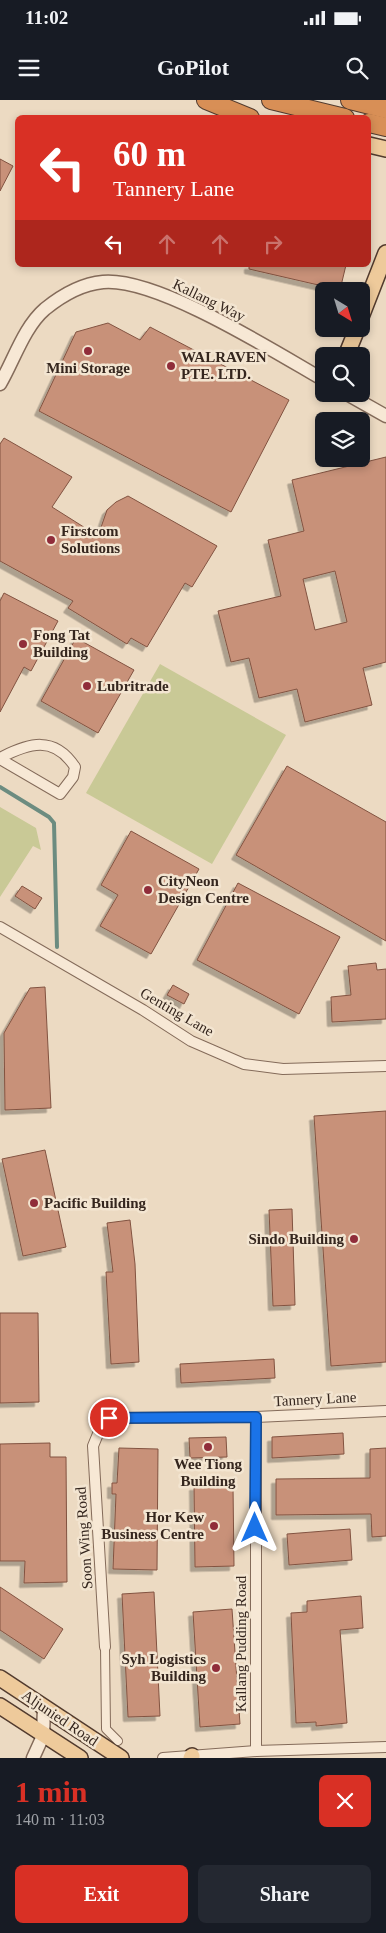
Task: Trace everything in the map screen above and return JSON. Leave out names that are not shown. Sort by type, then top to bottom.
[{"type":"highway","points":[[206,100],[243,115]]},
{"type":"highway","points":[[272,100],[333,115]]},
{"type":"highway","points":[[350,100],[386,109]]},
{"type":"highway","points":[[371,123],[386,127]]},
{"type":"main road","points":[[371,145],[386,149]]},
{"type":"main road","points":[[370,294],[386,253]]},
{"type":"main road","name":"Aljunied Road","points":[[0,1678],[121,1758]]},
{"type":"main road","name":"Aljunied Road","points":[[0,1706],[43,1736],[80,1758]]},
{"type":"street","name":"Kallang Way","points":[[0,384],[33,322],[44,310],[63,296],[82,286],[103,282],[128,284],[160,294],[230,327],[315,375]]},
{"type":"street","points":[[361,402],[386,416]]},
{"type":"street","points":[[39,744],[53,746],[69,758],[75,767],[73,777],[60,794],[0,758],[39,744]]},
{"type":"street","name":"Genting Lane","points":[[0,927],[143,1010],[191,1041],[244,1064],[283,1069],[386,1066]]},
{"type":"street","name":"Tannery Lane","points":[[100,1429],[109,1418],[256,1417],[386,1410]]},
{"type":"street","name":"Kallang Pudding Road","points":[[256,1417],[256,1751]]},
{"type":"street","name":"Soon Wing Road","points":[[100,1429],[93,1446],[105,1647]]},
{"type":"street","points":[[105,1647],[106,1729],[118,1741]]},
{"type":"street","points":[[33,1758],[43,1736],[44,1707]]},
{"type":"street","points":[[165,1758],[256,1751],[386,1747]]},
{"type":"green space","points":[[160,664],[286,735],[212,864],[86,793]]},
{"type":"green space","points":[[0,807],[36,828],[41,850],[33,846],[0,897]]},
{"type":"building","points":[[0,159],[13,166],[0,191]]},
{"type":"building","points":[[249,267],[346,267],[342,282],[315,282],[315,284],[249,269]]},
{"type":"building","points":[[108,323],[140,340],[150,327],[289,400],[231,512],[39,411],[76,332]]},
{"type":"building","name":"Firstcom Solutions","points":[[4,438],[72,477],[52,507],[98,536],[107,510],[116,502],[128,496],[217,546],[192,587],[185,583],[147,647],[131,638],[127,644],[68,608],[73,601],[0,561],[0,444]]},
{"type":"building","points":[[386,457],[386,662],[363,668],[372,705],[305,722],[297,689],[259,698],[249,658],[231,662],[218,611],[281,596],[268,540],[304,531],[292,480],[345,467],[370,467],[370,461]],"holes":[[[335,571],[347,622],[315,630],[303,579]]]},
{"type":"building","name":"Fong Tat Building","points":[[4,593],[58,621],[31,671],[24,667],[0,712],[0,601]]},
{"type":"building","name":"Lubritrade","points":[[76,638],[134,670],[98,733],[41,701]]},
{"type":"building","points":[[287,766],[386,822],[386,941],[236,855]]},
{"type":"building","name":"CityNeon Design Centre","points":[[131,831],[199,869],[151,954],[100,926],[118,895],[101,885]]},
{"type":"building","points":[[238,883],[340,937],[299,1014],[197,960]]},
{"type":"building","points":[[22,886],[42,898],[35,909],[15,896]]},
{"type":"building","points":[[376,963],[377,970],[386,969],[386,1019],[332,1022],[331,997],[351,995],[348,966]]},
{"type":"building","points":[[173,985],[189,994],[184,1004],[167,995]]},
{"type":"building","points":[[45,987],[51,1108],[5,1110],[4,1033],[30,988]]},
{"type":"building","name":"Sindo Building","points":[[386,1111],[386,1362],[331,1366],[314,1116]]},
{"type":"building","name":"Pacific Building","points":[[45,1150],[66,1247],[23,1256],[2,1159]]},
{"type":"building","points":[[292,1209],[295,1305],[273,1306],[269,1210]]},
{"type":"building","points":[[130,1220],[135,1264],[139,1362],[111,1364],[106,1272],[113,1272],[107,1223]]},
{"type":"building","points":[[0,1313],[38,1313],[39,1402],[0,1403]]},
{"type":"building","points":[[274,1359],[275,1378],[181,1383],[180,1364]]},
{"type":"building","points":[[343,1433],[344,1454],[272,1458],[272,1437]]},
{"type":"building","name":"Wee Tiong Building","points":[[226,1437],[227,1457],[190,1458],[189,1438]]},
{"type":"building","points":[[50,1443],[50,1457],[66,1457],[67,1582],[24,1583],[25,1561],[0,1561],[0,1444]]},
{"type":"building","points":[[119,1448],[158,1449],[157,1570],[113,1569],[116,1494],[112,1494],[112,1483],[117,1483]]},
{"type":"building","points":[[386,1448],[386,1536],[372,1537],[371,1514],[276,1515],[276,1479],[370,1478],[370,1449]]},
{"type":"building","name":"Hor Kew Business Centre","points":[[194,1486],[233,1486],[234,1566],[195,1567]]},
{"type":"building","points":[[350,1529],[352,1560],[289,1565],[287,1534]]},
{"type":"building","points":[[0,1587],[63,1629],[44,1659],[0,1630]]},
{"type":"building","points":[[154,1592],[160,1716],[128,1717],[122,1594]]},
{"type":"building","points":[[361,1596],[363,1628],[340,1630],[347,1723],[316,1726],[316,1722],[296,1723],[291,1613],[307,1612],[307,1601]]},
{"type":"building","name":"Syh Logistics Building","points":[[232,1609],[240,1724],[200,1727],[193,1612]]},
{"type":"waterway","points":[[0,787],[49,817],[54,823],[57,947]]},
{"type":"place","name":"Mini Storage","points":[[88,351]]},
{"type":"place","name":"WALRAVEN PTE. LTD.","points":[[171,366]]},
{"type":"place","name":"Firstcom Solutions","points":[[51,540]]},
{"type":"place","name":"Fong Tat Building","points":[[23,644]]},
{"type":"place","name":"Lubritrade","points":[[87,686]]},
{"type":"place","name":"CityNeon Design Centre","points":[[148,890]]},
{"type":"place","name":"Pacific Building","points":[[34,1203]]},
{"type":"place","name":"Sindo Building","points":[[354,1239]]},
{"type":"place","name":"Wee Tiong Building","points":[[208,1447]]},
{"type":"place","name":"Hor Kew Business Centre","points":[[214,1526]]},
{"type":"place","name":"Syh Logistics Building","points":[[216,1668]]},
{"type":"route","points":[[109,1418],[256,1417],[255,1528]]}]
